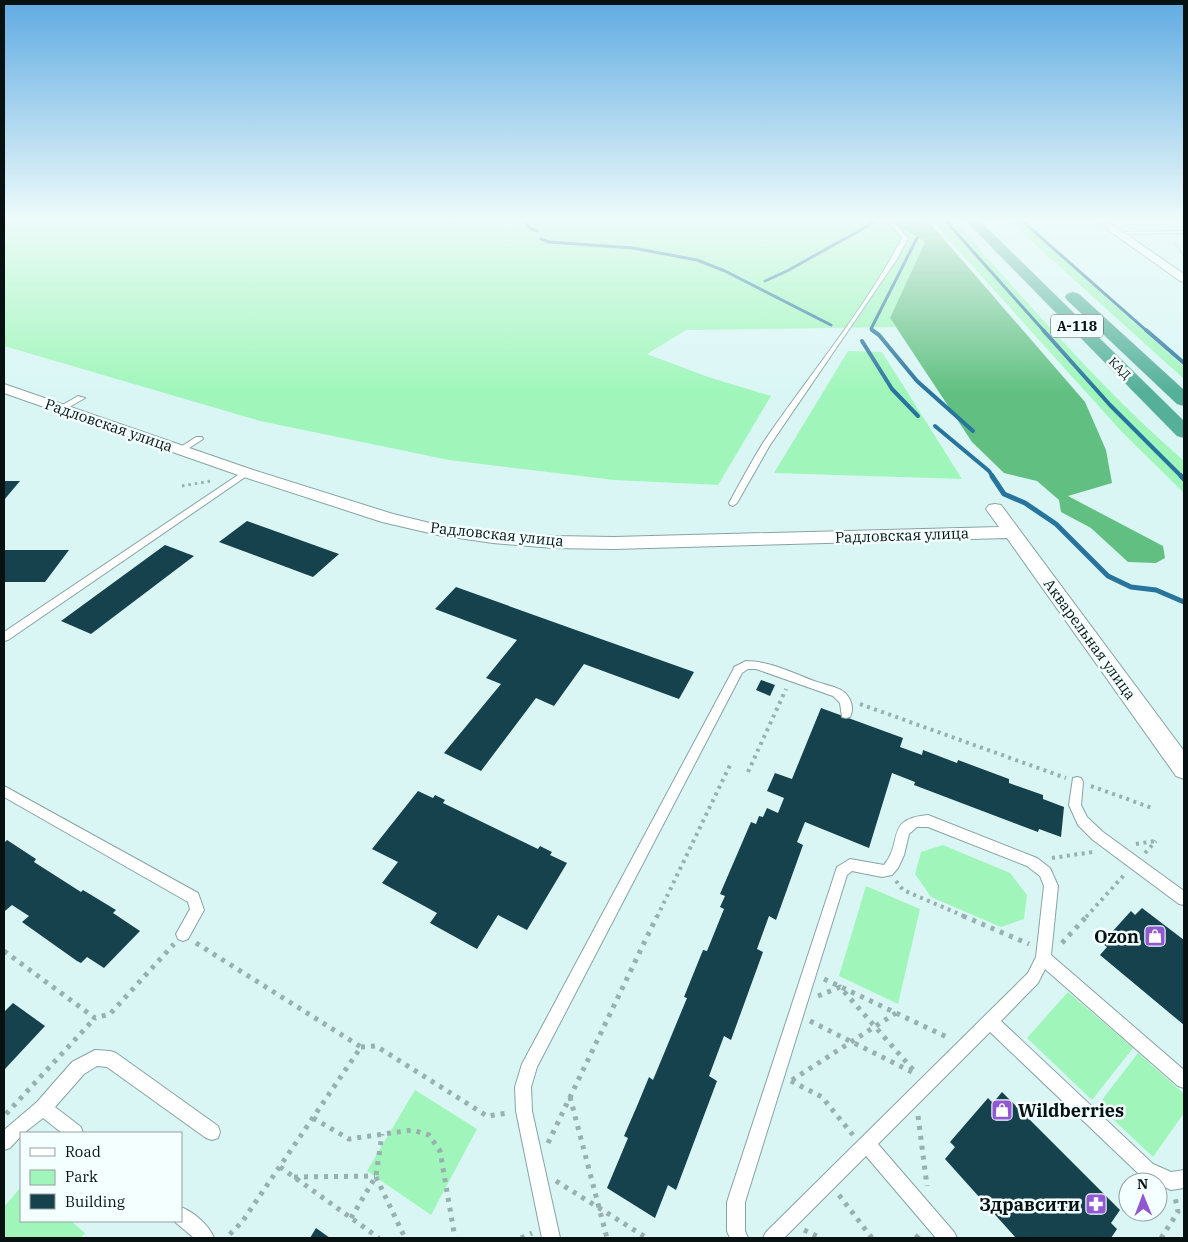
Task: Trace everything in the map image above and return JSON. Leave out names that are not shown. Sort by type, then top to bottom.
[{"type":"highway","name":"КАД","points":[[1029,277],[1184,432]]},
{"type":"highway","name":"КАД","points":[[1063,288],[1184,400]]},
{"type":"street","name":"Радловская улица","points":[[4,388],[247,473],[388,518],[438,530],[544,541],[614,543],[1013,532]]},
{"type":"street","name":"Акварельная улица","points":[[995,509],[1184,769]]},
{"type":"lane","points":[[733,503],[766,445],[882,277]]},
{"type":"lane","points":[[61,408],[81,398]]},
{"type":"lane","points":[[180,450],[199,438]]},
{"type":"lane","points":[[4,637],[247,473]]},
{"type":"lane","points":[[552,1238],[524,1111],[523,1086],[530,1064],[738,670],[746,665],[757,665],[837,693],[845,707]]},
{"type":"lane","points":[[1077,782],[1075,805],[1082,821],[1184,899]]},
{"type":"lane","points":[[4,791],[192,898],[197,910],[183,934]]},
{"type":"lane","points":[[739,1238],[736,1231],[736,1202],[842,871],[850,865],[862,865],[875,871],[887,871],[895,865],[905,828],[914,821],[928,821],[1032,862],[1045,872],[1051,886],[1043,954],[1033,978],[772,1238]]},
{"type":"lane","points":[[1043,954],[1184,1080]]},
{"type":"lane","points":[[990,1021],[1147,1170],[1178,1180]]},
{"type":"lane","points":[[4,1142],[16,1128],[43,1108],[78,1068],[95,1058],[110,1059],[212,1132]]},
{"type":"lane","points":[[43,1108],[74,1132]]},
{"type":"lane","points":[[865,1146],[948,1238]]},
{"type":"lane","points":[[182,1217],[203,1234],[205,1238]]},
{"type":"path","points":[[182,486],[220,480]]},
{"type":"path","points":[[748,772],[791,677]]},
{"type":"path","points":[[845,707],[1152,808]]},
{"type":"path","points":[[647,1238],[536,1168],[730,765]]},
{"type":"path","points":[[887,871],[903,890],[1043,954],[1053,952],[1156,841]]},
{"type":"path","points":[[4,1117],[95,1018],[110,1014],[183,934],[361,1047],[376,1046],[487,1116],[524,1111]]},
{"type":"path","points":[[4,950],[95,1018]]},
{"type":"path","points":[[810,972],[965,1046]]},
{"type":"path","points":[[796,1014],[918,1075],[840,987]]},
{"type":"path","points":[[791,1081],[896,1013]]},
{"type":"path","points":[[226,1238],[242,1222],[361,1047]]},
{"type":"path","points":[[777,1073],[822,1097],[865,1146]]},
{"type":"path","points":[[915,1095],[932,1219]]},
{"type":"path","points":[[570,1097],[607,1238]]},
{"type":"path","points":[[313,1118],[350,1139],[412,1130],[429,1135],[440,1151],[456,1238]]},
{"type":"path","points":[[351,1218],[376,1176],[382,1134]]},
{"type":"path","points":[[280,1167],[379,1238]]},
{"type":"path","points":[[294,1177],[376,1176]]},
{"type":"path","points":[[376,1176],[405,1238]]},
{"type":"path","points":[[1161,1238],[1178,1212],[1178,1180]]},
{"type":"path","points":[[828,1182],[872,1238]]},
{"type":"green space","points":[[4,277],[909,277],[890,318],[895,327],[686,330],[647,354],[708,377],[771,396],[718,485],[614,480],[449,460],[260,421],[4,346]]},
{"type":"green space","points":[[909,277],[977,277],[1085,402],[1106,450],[1112,483],[1068,496],[1163,546],[1165,558],[1156,563],[1128,562],[1091,528],[1061,512],[1059,500],[1037,481],[1004,473],[972,442],[890,318]]},
{"type":"green space","points":[[982,277],[1004,277],[1123,404],[1184,461],[1184,493],[1122,432]]},
{"type":"green space","points":[[1071,277],[1083,277],[1184,367],[1184,379]]},
{"type":"green space","points":[[848,351],[882,352],[962,479],[774,473]]},
{"type":"green space","points":[[943,845],[1010,873],[1027,895],[1024,919],[1001,927],[931,897],[915,874],[921,852]]},
{"type":"green space","points":[[866,886],[920,909],[898,1004],[839,976]]},
{"type":"green space","points":[[1068,992],[1133,1048],[1092,1100],[1027,1038]]},
{"type":"green space","points":[[1138,1053],[1184,1094],[1184,1113],[1153,1157],[1098,1105]]},
{"type":"green space","points":[[415,1090],[477,1129],[431,1215],[367,1171]]},
{"type":"green space","points":[[20,1188],[20,1222],[72,1222],[85,1233],[81,1238],[4,1238],[4,1207]]},
{"type":"building","points":[[4,481],[20,481],[4,500]]},
{"type":"building","points":[[247,521],[339,554],[313,577],[219,542]]},
{"type":"building","points":[[165,545],[194,556],[91,634],[61,621]]},
{"type":"building","points":[[4,550],[69,550],[45,582],[4,582]]},
{"type":"building","points":[[456,587],[694,672],[679,699],[584,664],[554,706],[536,698],[481,771],[444,753],[501,684],[486,678],[517,640],[435,609]]},
{"type":"building","points":[[761,680],[775,685],[770,696],[756,690]]},
{"type":"building","points":[[821,708],[903,738],[900,747],[922,755],[923,750],[957,763],[958,760],[1009,779],[1009,783],[1043,795],[1043,799],[1064,807],[1061,837],[1039,829],[1038,832],[914,785],[915,782],[892,773],[869,848],[805,822],[797,842],[803,845],[776,920],[769,916],[757,949],[763,952],[731,1040],[724,1036],[709,1076],[717,1081],[676,1190],[668,1185],[655,1218],[607,1188],[628,1138],[624,1136],[649,1077],[653,1080],[687,998],[684,997],[703,950],[707,951],[724,909],[720,907],[725,896],[720,894],[751,822],[756,824],[759,816],[763,817],[767,808],[778,813],[784,798],[767,791],[775,773],[792,779]]},
{"type":"building","points":[[418,791],[433,798],[435,795],[445,800],[443,803],[538,849],[540,846],[552,852],[550,855],[567,863],[527,930],[498,915],[477,949],[430,923],[437,913],[382,883],[398,862],[372,849]]},
{"type":"building","points":[[7,840],[36,859],[34,862],[81,892],[83,890],[116,910],[113,913],[140,931],[104,968],[87,957],[81,963],[77,961],[22,922],[29,916],[12,905],[4,910],[4,843]]},
{"type":"building","points":[[1142,908],[1184,940],[1184,1025],[1100,955],[1107,947],[1102,943],[1131,911],[1135,915]]},
{"type":"building","points":[[13,1003],[45,1026],[4,1070],[4,1012]]},
{"type":"building","points":[[1002,1092],[1118,1208],[1118,1213],[1111,1223],[1117,1229],[1111,1238],[1016,1238],[945,1159],[955,1147],[950,1142],[988,1098],[993,1103]]},
{"type":"building","points":[[316,1228],[330,1238],[310,1238]]},
{"type":"waterway","points":[[737,277],[831,325]]},
{"type":"waterway","points":[[765,281],[774,277]]},
{"type":"waterway","points":[[874,331],[871,329],[897,277]]},
{"type":"waterway","points":[[996,277],[1044,331]]},
{"type":"waterway","points":[[1086,277],[1147,331]]},
{"type":"waterway","points":[[872,330],[879,335],[917,381],[973,431]]},
{"type":"waterway","points":[[1043,330],[1110,405],[1184,479]]},
{"type":"waterway","points":[[1146,330],[1184,363]]},
{"type":"waterway","points":[[862,341],[892,389],[918,416]]},
{"type":"waterway","points":[[935,426],[989,471],[993,477]]},
{"type":"waterway","points":[[992,476],[1004,494],[1025,503],[1056,524],[1108,576],[1131,587],[1156,590],[1184,602]]},
{"type":"place","name":"Ozon","points":[[1155,936]]},
{"type":"place","name":"Wildberries","points":[[1002,1110]]},
{"type":"place","name":"Здравсити","points":[[1096,1204]]}]
